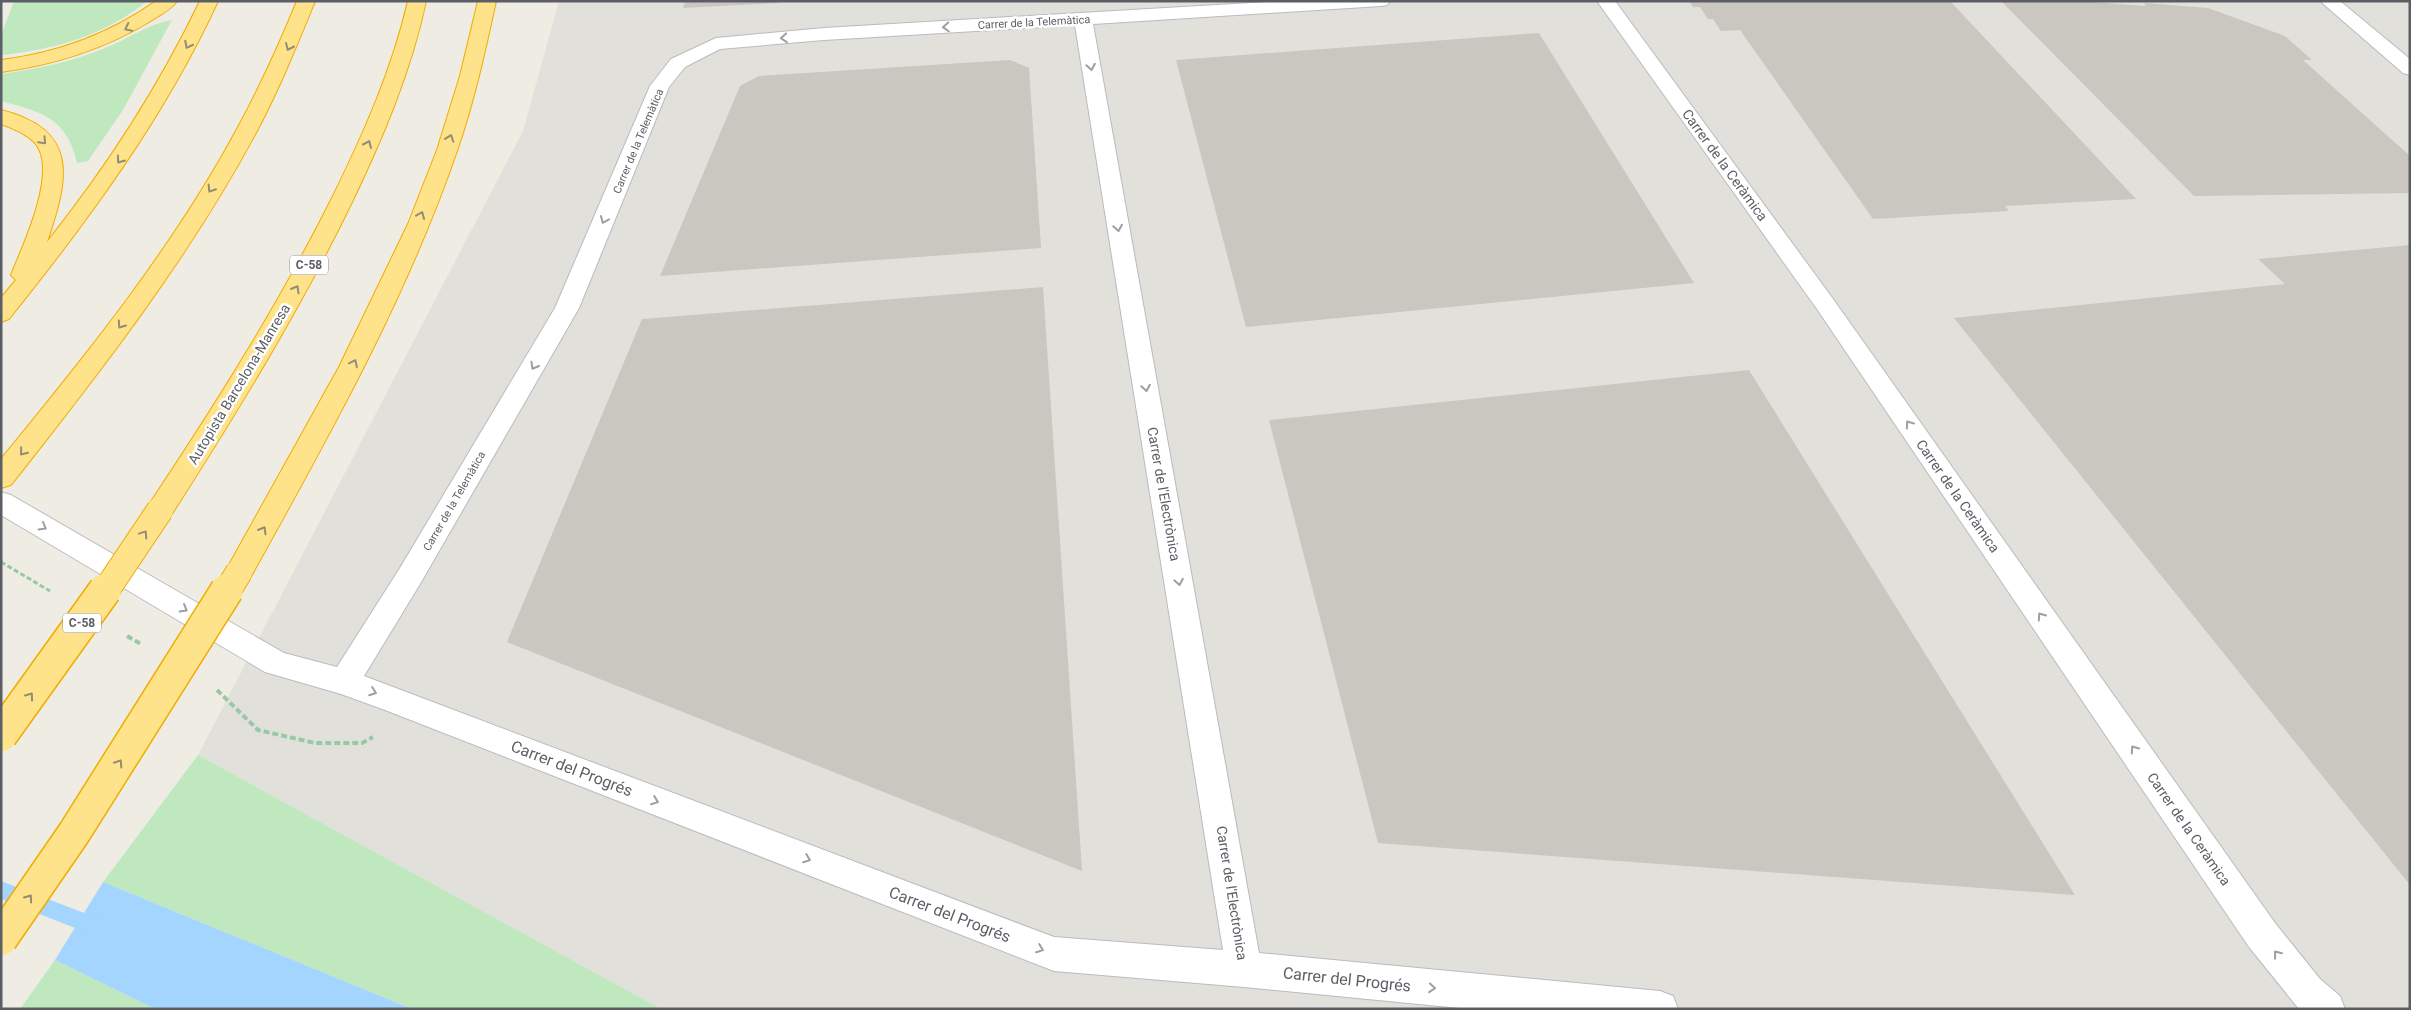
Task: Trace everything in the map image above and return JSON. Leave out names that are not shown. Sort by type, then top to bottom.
[{"type":"highway","points":[[1,66],[37,60],[90,44],[135,24],[168,1]]},
{"type":"highway","points":[[8,306],[62,239],[125,154],[171,78],[209,1]]},
{"type":"highway","points":[[1,478],[119,328],[237,148],[269,90],[291,42],[306,1]]},
{"type":"highway","name":"Autopista Barcelona-Manresa","points":[[1,735],[101,596],[226,411],[315,255],[368,144],[389,95],[418,1]]},
{"type":"highway","points":[[1,939],[74,833],[239,572],[351,368],[400,265],[434,184],[454,128],[489,7]]},
{"type":"highway","points":[[1,116],[23,126],[40,137],[50,150],[54,167],[42,226],[8,306]]},
{"type":"street","name":"Carrer de la Telemàtica","points":[[344,682],[410,576],[567,308],[660,86],[678,63],[716,44],[824,34],[1381,1]]},
{"type":"street","name":"Carrer de la Ceràmica","points":[[1597,1],[1612,10],[1825,304],[2262,935],[2313,1003]]},
{"type":"street","points":[[2329,1],[2410,69]]},
{"type":"street","name":"Carrer de l'Electrònica","points":[[1082,19],[1244,969]]},
{"type":"street","name":"Carrer del Progrés","points":[[1,502],[276,663],[344,682],[1054,954],[1244,969],[1660,1009]]},
{"type":"shaded area","points":[[559,1],[2410,1],[2410,1009],[661,1009],[198,755],[523,131]]},
{"type":"green space","points":[[14,1],[147,1],[114,23],[78,39],[21,53],[1,55],[1,35]]},
{"type":"green space","points":[[172,20],[123,110],[88,161],[77,163],[67,136],[51,119],[29,109],[1,101],[1,74],[41,67],[93,53],[138,32]]},
{"type":"green space","points":[[198,755],[661,1009],[412,1009],[103,882]]},
{"type":"green space","points":[[55,960],[155,1009],[20,1009]]},
{"type":"water","points":[[103,882],[412,1009],[155,1009],[55,960]]},
{"type":"building","points":[[685,1],[778,1],[778,3],[683,8]]},
{"type":"building","points":[[1689,1],[1950,1],[2136,199],[2005,206],[2009,211],[1873,219],[1740,30],[1721,31],[1713,19],[1708,19],[1700,7],[1693,7]]},
{"type":"building","points":[[2001,1],[2078,1],[2146,6],[2144,3],[2208,8],[2285,36],[2312,60],[2303,60],[2410,156],[2410,193],[2194,196]]},
{"type":"building","points":[[1539,33],[1694,283],[1246,327],[1176,60]]},
{"type":"building","points":[[1010,60],[1029,68],[1041,248],[660,276],[740,86],[759,76]]},
{"type":"building","points":[[2410,245],[2410,885],[1954,318],[2285,284],[2258,259]]},
{"type":"building","points":[[1043,287],[1082,871],[507,642],[642,319]]},
{"type":"building","points":[[1749,370],[2075,895],[1378,843],[1269,420]]},
{"type":"waterway","points":[[1,890],[98,928]]}]
